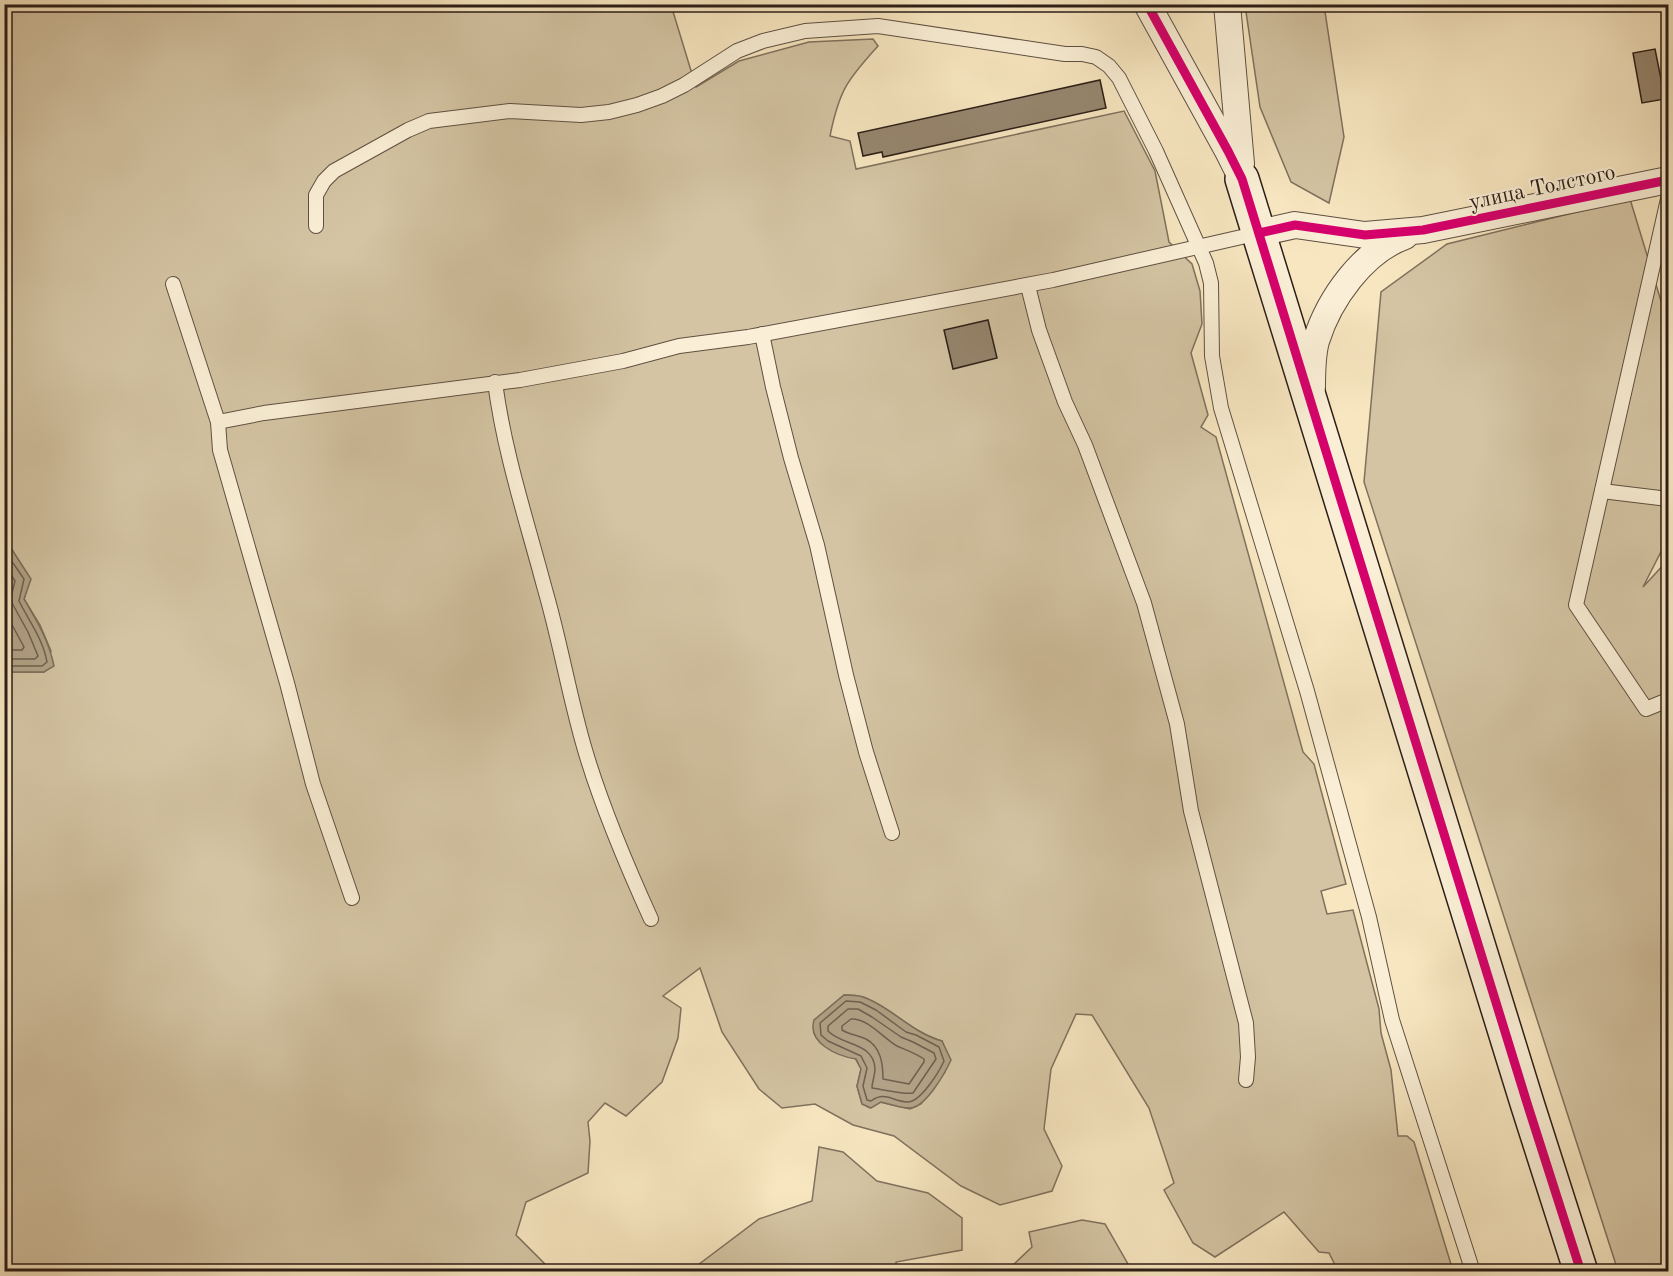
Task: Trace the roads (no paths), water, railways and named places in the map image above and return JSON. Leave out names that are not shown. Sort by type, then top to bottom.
[{"type":"street","points":[[1147,4],[1242,179],[1581,1272]]},
{"type":"street","points":[[1227,4],[1242,179]]},
{"type":"street","name":"улица Толстого","points":[[1423,230],[1668,180]]},
{"type":"street","points":[[1259,233],[1295,225],[1365,235],[1423,230]]},
{"type":"street","points":[[1311,407],[1312,361],[1316,342],[1322,324],[1334,303],[1366,261],[1401,238],[1423,230]]},
{"type":"lane","points":[[316,226],[316,195],[324,181],[334,171],[408,130],[429,121],[510,111],[581,115],[609,112],[662,96],[737,51],[763,41],[805,31],[878,26],[1065,54],[1082,54],[1096,57],[1109,66],[1119,78],[1156,151],[1206,262],[1211,283],[1212,356],[1221,408],[1307,692],[1369,917],[1392,1020],[1473,1272]]},
{"type":"lane","points":[[1668,200],[1575,605],[1646,709],[1668,700]]},
{"type":"lane","points":[[218,422],[264,413],[495,382],[623,361],[679,346],[762,334],[1028,285],[1259,233]]},
{"type":"lane","points":[[173,284],[218,422],[220,450],[284,672],[313,784],[352,898]]},
{"type":"lane","points":[[1028,285],[1065,402],[1085,445],[1144,603],[1162,667],[1177,724],[1191,811],[1246,1023],[1248,1057],[1246,1080]]},
{"type":"lane","points":[[762,334],[791,458],[817,545],[866,752],[892,833]]},
{"type":"lane","points":[[495,382],[499,415],[514,480],[545,586],[584,748],[603,808],[651,919]]},
{"type":"lane","points":[[1602,491],[1668,499]]},
{"type":"water","points":[[5,539],[31,579],[24,599],[46,640],[54,666],[44,672],[5,672]]},
{"type":"water","points":[[844,995],[861,996],[873,1001],[921,1032],[942,1041],[951,1060],[934,1089],[921,1103],[909,1108],[881,1102],[871,1108],[862,1104],[857,1086],[861,1069],[856,1059],[840,1055],[825,1047],[819,1042],[813,1028],[814,1020]]}]
